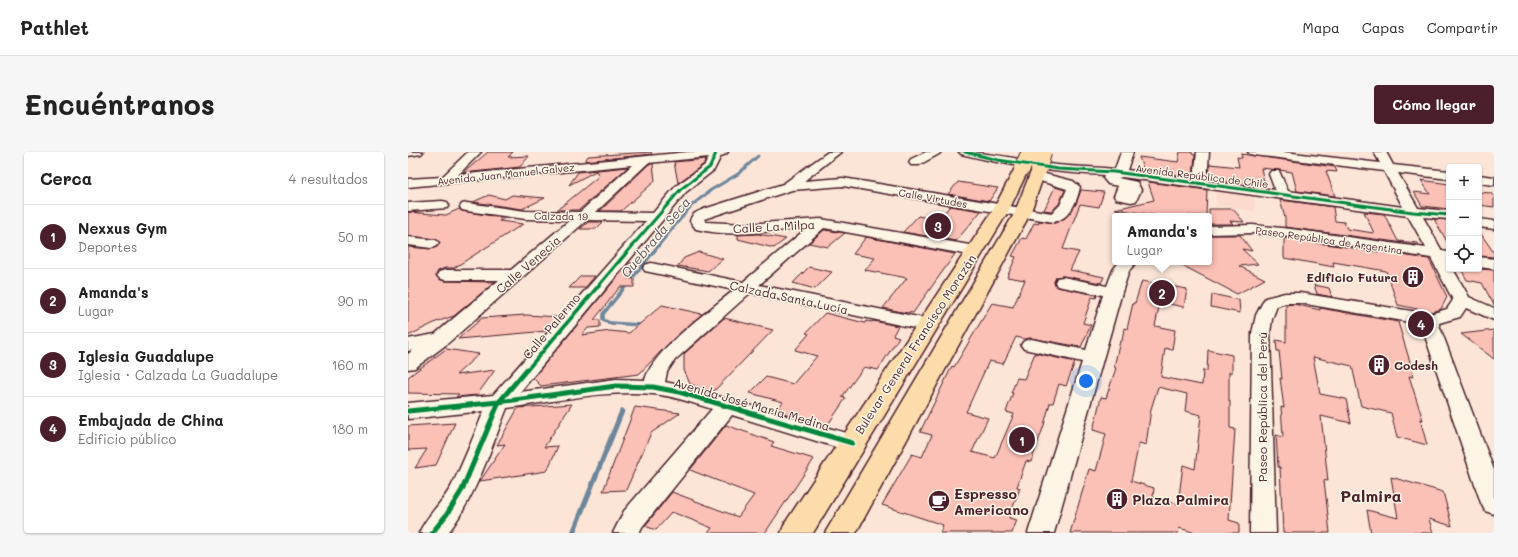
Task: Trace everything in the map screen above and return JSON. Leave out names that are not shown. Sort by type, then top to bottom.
[{"type":"main road","name":"Bulevar General Francisco Morazán","points":[[796,533],[975,250],[1012,212],[1020,172],[1030,152]]},
{"type":"main road","name":"Bulevar General Francisco Morazán","points":[[845,529],[1012,212],[1038,173],[1044,152]]},
{"type":"street","points":[[408,153],[418,152]]},
{"type":"street","points":[[446,180],[475,152]]},
{"type":"street","name":"Avenida Juan Manuel Galvez","points":[[408,183],[446,180],[623,157],[644,160],[719,152]]},
{"type":"street","name":"Calle Palermo","points":[[432,533],[447,514],[462,490],[499,402],[681,189],[710,167],[719,152]]},
{"type":"street","points":[[915,162],[935,152]]},
{"type":"street","name":"Avenida República de Chile","points":[[965,152],[998,160],[1115,177],[1200,183],[1413,212],[1446,215]]},
{"type":"street","points":[[1020,172],[1115,177],[1127,152]]},
{"type":"street","points":[[1200,183],[1202,152]]},
{"type":"street","points":[[1254,152],[1337,157],[1390,168],[1446,175]]},
{"type":"street","points":[[1380,152],[1413,212],[1443,256],[1462,300],[1494,314]]},
{"type":"street","points":[[833,154],[831,164],[835,173],[843,182]]},
{"type":"street","name":"Calle La Milpa","points":[[821,223],[728,229],[701,226],[697,221],[698,217],[709,212],[788,187],[833,154]]},
{"type":"street","name":"Calle Venecia","points":[[408,363],[440,340],[582,217],[644,160]]},
{"type":"street","name":"Calle Virtudes","points":[[788,187],[843,182],[1012,212],[1054,218],[1059,216],[1065,208],[1074,187],[1038,173]]},
{"type":"street","points":[[1275,174],[1283,194]]},
{"type":"street","points":[[1482,179],[1494,181]]},
{"type":"street","points":[[1261,192],[1266,208]]},
{"type":"street","points":[[410,208],[442,205]]},
{"type":"street","name":"Calzada 19","points":[[466,207],[526,215],[657,217]]},
{"type":"street","name":"Avenida República de Chile","points":[[1413,212],[1446,218]]},
{"type":"street","points":[[1482,219],[1494,221]]},
{"type":"street","points":[[821,223],[975,250]]},
{"type":"street","name":"Calle La Milpa","points":[[653,387],[657,372],[668,356],[748,289],[821,223]]},
{"type":"street","points":[[1482,223],[1494,225]]},
{"type":"street","name":"Paseo República de Argentina","points":[[1212,230],[1254,229],[1291,233],[1443,256]]},
{"type":"street","points":[[408,241],[431,243]]},
{"type":"street","points":[[1482,262],[1494,264]]},
{"type":"street","points":[[1041,533],[1113,292],[1121,270],[1125,265]]},
{"type":"street","name":"Calzada Santa Lucía","points":[[651,268],[928,325]]},
{"type":"street","points":[[445,275],[515,275]]},
{"type":"street","points":[[1063,282],[1113,292]]},
{"type":"street","name":"Paseo República del Perú","points":[[1263,533],[1261,324],[1265,311],[1271,302],[1285,298],[1300,298],[1431,320]]},
{"type":"street","points":[[1462,300],[1454,313],[1431,320],[1430,325],[1488,471],[1494,502]]},
{"type":"street","points":[[408,346],[440,340]]},
{"type":"street","points":[[1031,345],[1093,358]]},
{"type":"street","name":"Avenida José María Medina","points":[[408,411],[499,402],[616,386],[653,387],[727,406],[852,443]]},
{"type":"street","points":[[626,533],[633,519],[727,406]]},
{"type":"shaded area","points":[[1215,189],[1254,195],[1255,211],[1217,205]]},
{"type":"building","points":[[488,152],[513,152],[508,157],[529,156],[520,167],[463,173]]},
{"type":"building","points":[[651,152],[652,154],[585,161],[588,156]]},
{"type":"building","points":[[1180,152],[1192,152],[1192,154],[1195,155],[1193,177],[1144,171],[1139,157],[1178,162]]},
{"type":"building","points":[[1241,154],[1335,167],[1337,172],[1326,171],[1335,196],[1297,191],[1292,172],[1279,170],[1261,168],[1265,187],[1209,180],[1210,164],[1239,167],[1237,157],[1242,158]]},
{"type":"building","points":[[706,159],[704,164],[678,183],[674,162]]},
{"type":"building","points":[[649,164],[653,164],[655,181],[621,211],[600,211]]},
{"type":"building","points":[[628,167],[579,210],[557,210],[599,176],[596,171],[569,185],[578,172]]},
{"type":"building","points":[[1421,180],[1446,184],[1446,209],[1422,206],[1414,192],[1430,194]]},
{"type":"building","points":[[958,182],[998,188],[989,201],[948,194]]},
{"type":"building","points":[[1148,182],[1207,190],[1206,213],[1140,213],[1115,209],[1154,200]]},
{"type":"building","points":[[1055,187],[1065,190],[1059,204],[1051,211],[1044,210]]},
{"type":"building","points":[[1081,190],[1104,192],[1099,207],[1080,204],[1063,249],[1079,252],[1070,270],[1104,277],[1101,283],[1063,276],[1056,277],[1054,283],[1057,287],[1097,295],[1096,298],[1092,297],[1083,323],[1091,325],[1081,347],[1031,338],[1025,339],[1016,337],[1003,364],[989,361],[966,412],[988,418],[972,452],[995,458],[1014,414],[1006,412],[1013,393],[1011,393],[1017,378],[1024,379],[1035,353],[1075,362],[1066,386],[1059,384],[1053,403],[1050,403],[1031,462],[1026,461],[1017,487],[1020,488],[1009,518],[1017,520],[1012,533],[940,533],[943,525],[882,505],[912,454],[922,457],[932,435],[920,432],[952,366],[954,367],[992,303],[1013,307],[1025,280],[1007,277],[1016,257],[1012,256],[1022,238],[1026,239],[1034,223],[1038,224],[1039,221],[1055,223],[1065,218],[1076,204]]},
{"type":"building","points":[[1482,192],[1491,193],[1494,197],[1494,207],[1482,205]]},
{"type":"building","points":[[489,195],[505,199],[512,195],[545,198],[522,209],[473,202]]},
{"type":"building","points":[[1280,200],[1333,207],[1335,221],[1344,222],[1347,229],[1374,233],[1364,212],[1384,214],[1398,241],[1418,243],[1419,245],[1285,227],[1285,218]]},
{"type":"building","points":[[950,206],[981,211],[956,241],[903,232],[918,216],[938,220]]},
{"type":"building","points":[[459,209],[467,212],[505,218],[499,221],[523,224],[454,268],[445,268],[438,271],[436,276],[445,281],[495,282],[454,316],[436,322],[408,336],[408,247],[431,249],[437,247],[440,243],[436,239],[408,236],[408,212],[446,215]]},
{"type":"building","points":[[1209,209],[1233,209],[1244,222],[1230,221],[1233,224],[1212,224],[1212,213],[1209,213]]},
{"type":"building","points":[[1434,219],[1446,220],[1446,240]]},
{"type":"building","points":[[588,222],[603,222],[596,229],[580,229]]},
{"type":"building","points":[[824,230],[845,233],[828,247],[809,243]]},
{"type":"building","points":[[758,234],[786,239],[774,248],[738,239],[738,235]]},
{"type":"building","points":[[1212,235],[1240,235],[1252,251],[1242,249],[1258,264],[1239,266],[1265,279],[1237,294],[1182,265],[1212,265]]},
{"type":"building","points":[[1482,235],[1494,253],[1494,257],[1482,256]]},
{"type":"building","points":[[866,237],[955,254],[913,313],[907,313],[883,308],[907,278],[865,270],[875,258],[853,254]]},
{"type":"building","points":[[1284,238],[1429,259],[1447,297],[1441,309],[1431,312],[1398,305],[1386,271],[1333,262],[1334,267],[1284,258]]},
{"type":"building","points":[[699,252],[723,259],[708,271],[678,266],[684,258]]},
{"type":"building","points":[[629,263],[639,263],[627,278],[634,279],[634,287],[620,287],[594,320],[600,320],[600,327],[588,328],[582,335],[610,331],[629,333],[662,305],[702,314],[669,343],[639,374],[541,386],[533,378]]},
{"type":"building","points":[[809,267],[832,272],[815,289],[793,283]]},
{"type":"building","points":[[1482,269],[1494,270],[1494,305],[1482,283],[1467,280],[1463,272],[1482,272]]},
{"type":"building","points":[[581,276],[595,276],[585,288],[569,288]]},
{"type":"building","points":[[1142,281],[1187,289],[1184,307],[1160,302],[1155,326],[1175,330],[1172,350],[1165,348],[1161,377],[1202,385],[1203,370],[1207,371],[1208,350],[1232,355],[1232,373],[1229,372],[1230,428],[1235,429],[1229,520],[1239,523],[1239,533],[1196,533],[1179,528],[1178,533],[1070,533],[1089,469],[1096,471],[1106,434],[1093,430],[1101,397],[1106,398],[1116,368],[1114,367],[1120,341],[1122,341],[1124,328],[1127,329],[1133,303],[1135,303]],"holes":[[[1158,387],[1187,394],[1185,411],[1201,415],[1195,469],[1183,465],[1178,504],[1153,497],[1154,488],[1131,481],[1139,443],[1146,445],[1151,409]]]},
{"type":"building","points":[[1314,285],[1329,288],[1332,297],[1317,294]]},
{"type":"building","points":[[1212,294],[1239,300],[1240,313],[1211,307]]},
{"type":"building","points":[[1294,304],[1320,310],[1320,308],[1398,322],[1410,362],[1413,377],[1409,376],[1423,420],[1420,419],[1427,445],[1397,437],[1391,413],[1361,406],[1352,366],[1313,357],[1320,394],[1346,399],[1351,423],[1321,416],[1328,481],[1324,480],[1330,533],[1283,533],[1280,467],[1278,467],[1276,435],[1283,437],[1281,407],[1284,408],[1280,378],[1282,379],[1279,351],[1277,351],[1276,340],[1286,342],[1286,305]]},
{"type":"building","points":[[825,313],[865,323],[866,321],[873,321],[898,326],[893,335],[899,337],[878,370],[864,367],[842,397],[846,398],[827,426],[776,411],[783,402],[750,393],[766,377],[793,384],[817,356],[795,350],[809,334],[806,333]]},
{"type":"building","points":[[526,315],[559,317],[547,331],[458,339],[482,318]]},
{"type":"building","points":[[724,318],[773,330],[713,392],[690,384],[684,370],[684,354]]},
{"type":"building","points":[[1494,330],[1494,359],[1461,334]]},
{"type":"building","points":[[446,349],[479,354],[456,375],[495,370],[477,395],[456,397],[459,394],[408,393],[408,377]]},
{"type":"building","points":[[572,404],[544,447],[558,446],[547,471],[480,481],[505,444],[497,445],[518,408]]},
{"type":"building","points":[[635,407],[680,413],[651,433],[626,490],[603,491]]},
{"type":"building","points":[[455,423],[436,465],[415,468],[427,449],[408,450],[408,426]]},
{"type":"building","points":[[726,425],[774,442],[771,446],[814,459],[765,533],[708,533],[712,528],[672,512],[656,530],[645,526],[672,492],[738,517],[754,495],[690,470]]},
{"type":"building","points":[[1391,477],[1443,492],[1452,526],[1429,519],[1433,533],[1371,533],[1367,510],[1398,518]]},
{"type":"waterway","name":"Quebrada Seca","points":[[658,246],[691,206],[711,190],[738,174],[758,156]]},
{"type":"waterway","name":"Quebrada Seca","points":[[643,327],[641,325],[610,323],[603,320],[603,314],[659,245]]},
{"type":"waterway","name":"Quebrada Seca","points":[[573,533],[622,411]]},
{"type":"cycle path","points":[[965,152],[998,160],[1058,169],[1114,172],[1413,212],[1446,215]]},
{"type":"cycle path","points":[[432,533],[447,514],[462,490],[499,402],[681,189],[710,167],[716,153]]},
{"type":"cycle path","points":[[408,411],[499,402],[616,386],[653,387],[679,392],[852,443]]},
{"type":"place","name":"Iglesia Guadalupe","points":[[938,226]]},
{"type":"place","name":"Edificio Futura","points":[[1413,277]]},
{"type":"place","name":"Amanda's","points":[[1162,293]]},
{"type":"place","name":"Embajada de China","points":[[1421,324]]},
{"type":"place","name":"Codesh","points":[[1379,365]]},
{"type":"place","name":"Nexxus Gym","points":[[1022,440]]},
{"type":"place","name":"Plaza Palmira","points":[[1117,499]]},
{"type":"place","name":"Espresso Americano","points":[[939,501]]},
{"type":"district","name":"Palmira","points":[[1371,495]]}]
